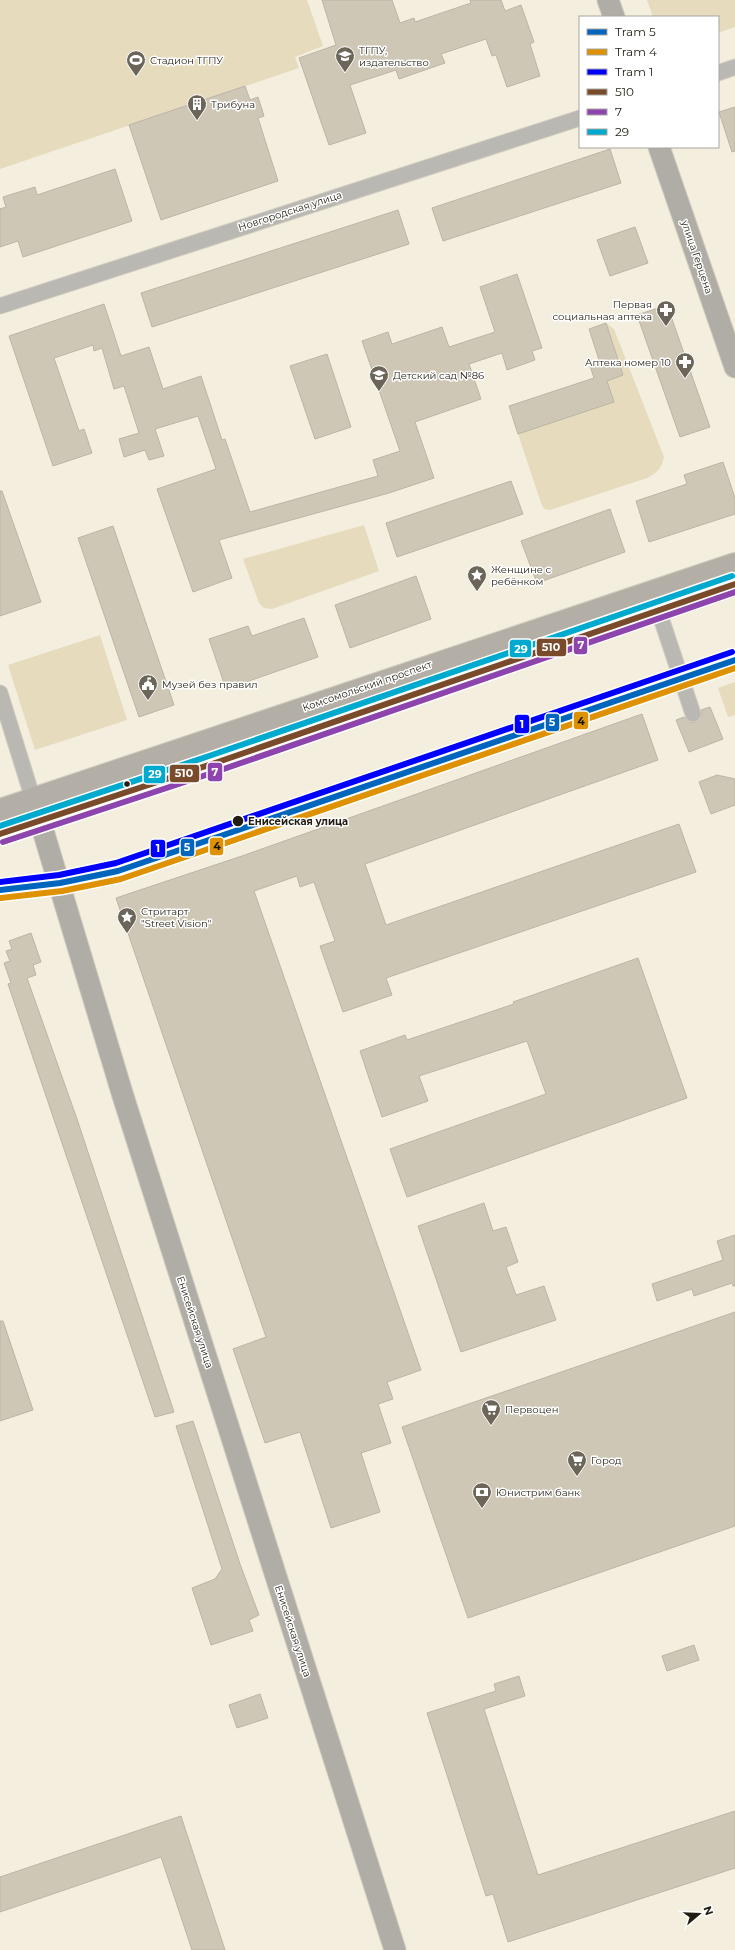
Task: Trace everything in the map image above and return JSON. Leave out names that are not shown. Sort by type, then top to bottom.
[{"type":"main road","name":"Комсомольский проспект","points":[[0,834],[212,764],[656,602],[735,564]]},
{"type":"main road","name":"Комсомольский проспект","points":[[0,810],[206,742],[475,650],[656,602],[735,584]]},
{"type":"street","points":[[608,0],[614,16]]},
{"type":"street","points":[[719,73],[735,67]]},
{"type":"street","name":"Новгородская улица","points":[[0,306],[579,118]]},
{"type":"street","name":"улица Герцена","points":[[659,148],[735,367]]},
{"type":"street","points":[[656,602],[693,714]]},
{"type":"street","name":"Енисейская улица","points":[[0,693],[128,1110],[395,1950]]},
{"type":"shaded area","name":"Стадион ТГПУ","points":[[0,0],[307,0],[323,46],[295,57],[299,68],[0,169]]},
{"type":"shaded area","points":[[647,0],[735,0],[735,27],[719,33],[719,16],[653,16]]},
{"type":"shaded area","points":[[606,323],[614,329],[664,457],[662,464],[654,474],[647,478],[550,510],[544,509],[518,434],[613,402],[609,388],[598,392],[594,378],[604,374],[607,381],[623,375]]},
{"type":"shaded area","points":[[364,525],[379,571],[272,609],[264,608],[259,603],[243,559]]},
{"type":"shaded area","points":[[100,635],[127,720],[35,750],[8,665]]},
{"type":"shaded area","points":[[735,682],[735,715],[728,717],[718,688]]},
{"type":"building","name":"ТГПУ, издательство","points":[[322,0],[392,0],[400,23],[414,18],[415,22],[471,3],[470,0],[501,0],[505,11],[521,5],[534,42],[530,44],[540,76],[507,87],[496,55],[492,56],[486,39],[441,54],[445,63],[399,79],[396,70],[350,85],[366,133],[329,145],[299,58],[336,45]]},
{"type":"building","points":[[245,86],[250,100],[258,97],[264,116],[258,118],[278,181],[161,220],[129,125]]},
{"type":"building","points":[[735,107],[735,151],[732,152],[719,112]]},
{"type":"building","points":[[610,149],[621,183],[443,241],[432,208]]},
{"type":"building","points":[[115,169],[132,221],[23,257],[18,241],[0,247],[0,209],[6,207],[3,197],[35,187],[37,195]]},
{"type":"building","points":[[398,210],[409,244],[152,327],[141,293]]},
{"type":"building","points":[[635,227],[648,263],[610,276],[597,240]]},
{"type":"building","points":[[517,274],[542,348],[532,351],[535,360],[507,370],[502,353],[469,364],[481,399],[415,422],[434,478],[389,493],[219,540],[232,578],[193,592],[157,489],[216,469],[198,416],[155,429],[164,456],[149,460],[145,450],[124,457],[119,439],[139,433],[124,386],[114,389],[102,348],[94,351],[93,345],[54,358],[79,431],[84,429],[92,453],[53,466],[9,336],[104,304],[121,356],[149,347],[163,389],[201,376],[222,440],[225,439],[250,512],[378,476],[373,460],[400,451],[362,341],[388,332],[392,344],[442,327],[449,347],[495,332],[480,287]]},
{"type":"building","points":[[667,305],[710,427],[680,437],[637,315]]},
{"type":"building","points":[[606,323],[623,375],[607,381],[614,402],[518,434],[509,406],[594,378],[590,366],[600,363],[589,329]]},
{"type":"building","points":[[327,354],[351,427],[315,439],[290,366]]},
{"type":"building","points":[[723,462],[735,498],[735,514],[649,542],[636,501],[687,484],[684,475]]},
{"type":"building","points":[[511,481],[523,514],[397,557],[386,523]]},
{"type":"building","points":[[0,491],[2,491],[41,602],[0,616]]},
{"type":"building","points":[[610,509],[625,552],[537,583],[521,541]]},
{"type":"building","points":[[113,526],[174,705],[139,717],[78,538]]},
{"type":"building","points":[[416,576],[431,619],[350,648],[335,605]]},
{"type":"building","points":[[304,618],[318,657],[226,689],[209,639],[248,626],[252,636]]},
{"type":"building","points":[[710,707],[723,739],[689,752],[676,720],[684,717],[691,723],[696,722],[702,716],[701,710]]},
{"type":"building","points":[[642,714],[658,760],[365,864],[386,925],[679,824],[696,872],[386,978],[392,995],[343,1012],[320,946],[335,941],[314,882],[300,887],[297,876],[254,891],[421,1370],[387,1382],[393,1399],[378,1404],[391,1443],[361,1453],[380,1512],[331,1528],[300,1432],[265,1443],[233,1349],[266,1337],[116,898],[242,856]]},
{"type":"building","points":[[717,775],[735,779],[735,805],[711,814],[699,782]]},
{"type":"building","points":[[31,933],[41,962],[33,965],[36,975],[27,978],[77,1119],[174,1412],[155,1417],[8,984],[11,983],[4,963],[10,961],[6,951],[12,949],[9,941]]},
{"type":"building","points":[[638,958],[687,1098],[407,1197],[390,1149],[546,1094],[527,1041],[419,1076],[428,1101],[382,1117],[360,1051],[405,1035],[407,1040],[514,1004],[513,1002]]},
{"type":"building","points":[[484,1203],[493,1231],[506,1227],[518,1262],[506,1267],[516,1295],[544,1286],[556,1320],[461,1352],[418,1226]]},
{"type":"building","points":[[735,1235],[735,1286],[733,1286],[732,1283],[694,1296],[692,1289],[657,1301],[652,1284],[723,1260],[717,1241]]},
{"type":"building","name":"Город","points":[[735,1312],[735,1526],[468,1618],[402,1427]]},
{"type":"building","points":[[0,1321],[3,1321],[33,1410],[0,1421]]},
{"type":"building","points":[[193,1421],[240,1564],[259,1615],[249,1620],[253,1631],[211,1645],[192,1588],[215,1579],[222,1569],[176,1426]]},
{"type":"building","points":[[694,1645],[699,1660],[667,1671],[662,1656]]},
{"type":"building","points":[[519,1676],[525,1696],[484,1709],[538,1875],[735,1811],[735,1868],[508,1942],[493,1894],[486,1896],[427,1713],[496,1691],[494,1684]]},
{"type":"building","points":[[260,1694],[268,1718],[237,1728],[229,1705]]},
{"type":"building","points":[[181,1816],[225,1950],[192,1950],[161,1857],[0,1912],[0,1877]]},
{"type":"tram line","name":"1","points":[[0,882],[59,875],[116,863],[732,652]]},
{"type":"tram line","name":"5","points":[[0,890],[60,883],[118,871],[735,660]]},
{"type":"tram line","name":"4","points":[[1,898],[62,891],[121,879],[735,668]]},
{"type":"tram line","points":[[164,856],[193,837]]},
{"type":"transit line","name":"29","points":[[0,826],[209,756],[732,576]]},
{"type":"transit line","name":"510","points":[[0,834],[212,764],[735,584]]},
{"type":"transit line","name":"7","points":[[3,842],[215,772],[735,592]]},
{"type":"place","name":"ТГПУ, издательство","points":[[345,73]]},
{"type":"place","name":"Стадион ТГПУ","points":[[136,77]]},
{"type":"place","name":"Трибуна","points":[[197,121]]},
{"type":"place","name":"Первая социальная аптека","points":[[666,327]]},
{"type":"place","name":"Аптека номер 10","points":[[685,379]]},
{"type":"place","name":"Детский сад №86","points":[[379,392]]},
{"type":"place","name":"Женщине с ребёнком","points":[[477,592]]},
{"type":"place","name":"Музей без правил","points":[[148,701]]},
{"type":"place","name":"Енисейская улица","points":[[238,821]]},
{"type":"place","name":"Стритарт \"Street Vision\"","points":[[127,934]]},
{"type":"place","name":"Первоцен","points":[[491,1426]]},
{"type":"place","name":"Город","points":[[577,1477]]},
{"type":"place","name":"Юнистрим банк","points":[[482,1509]]}]
